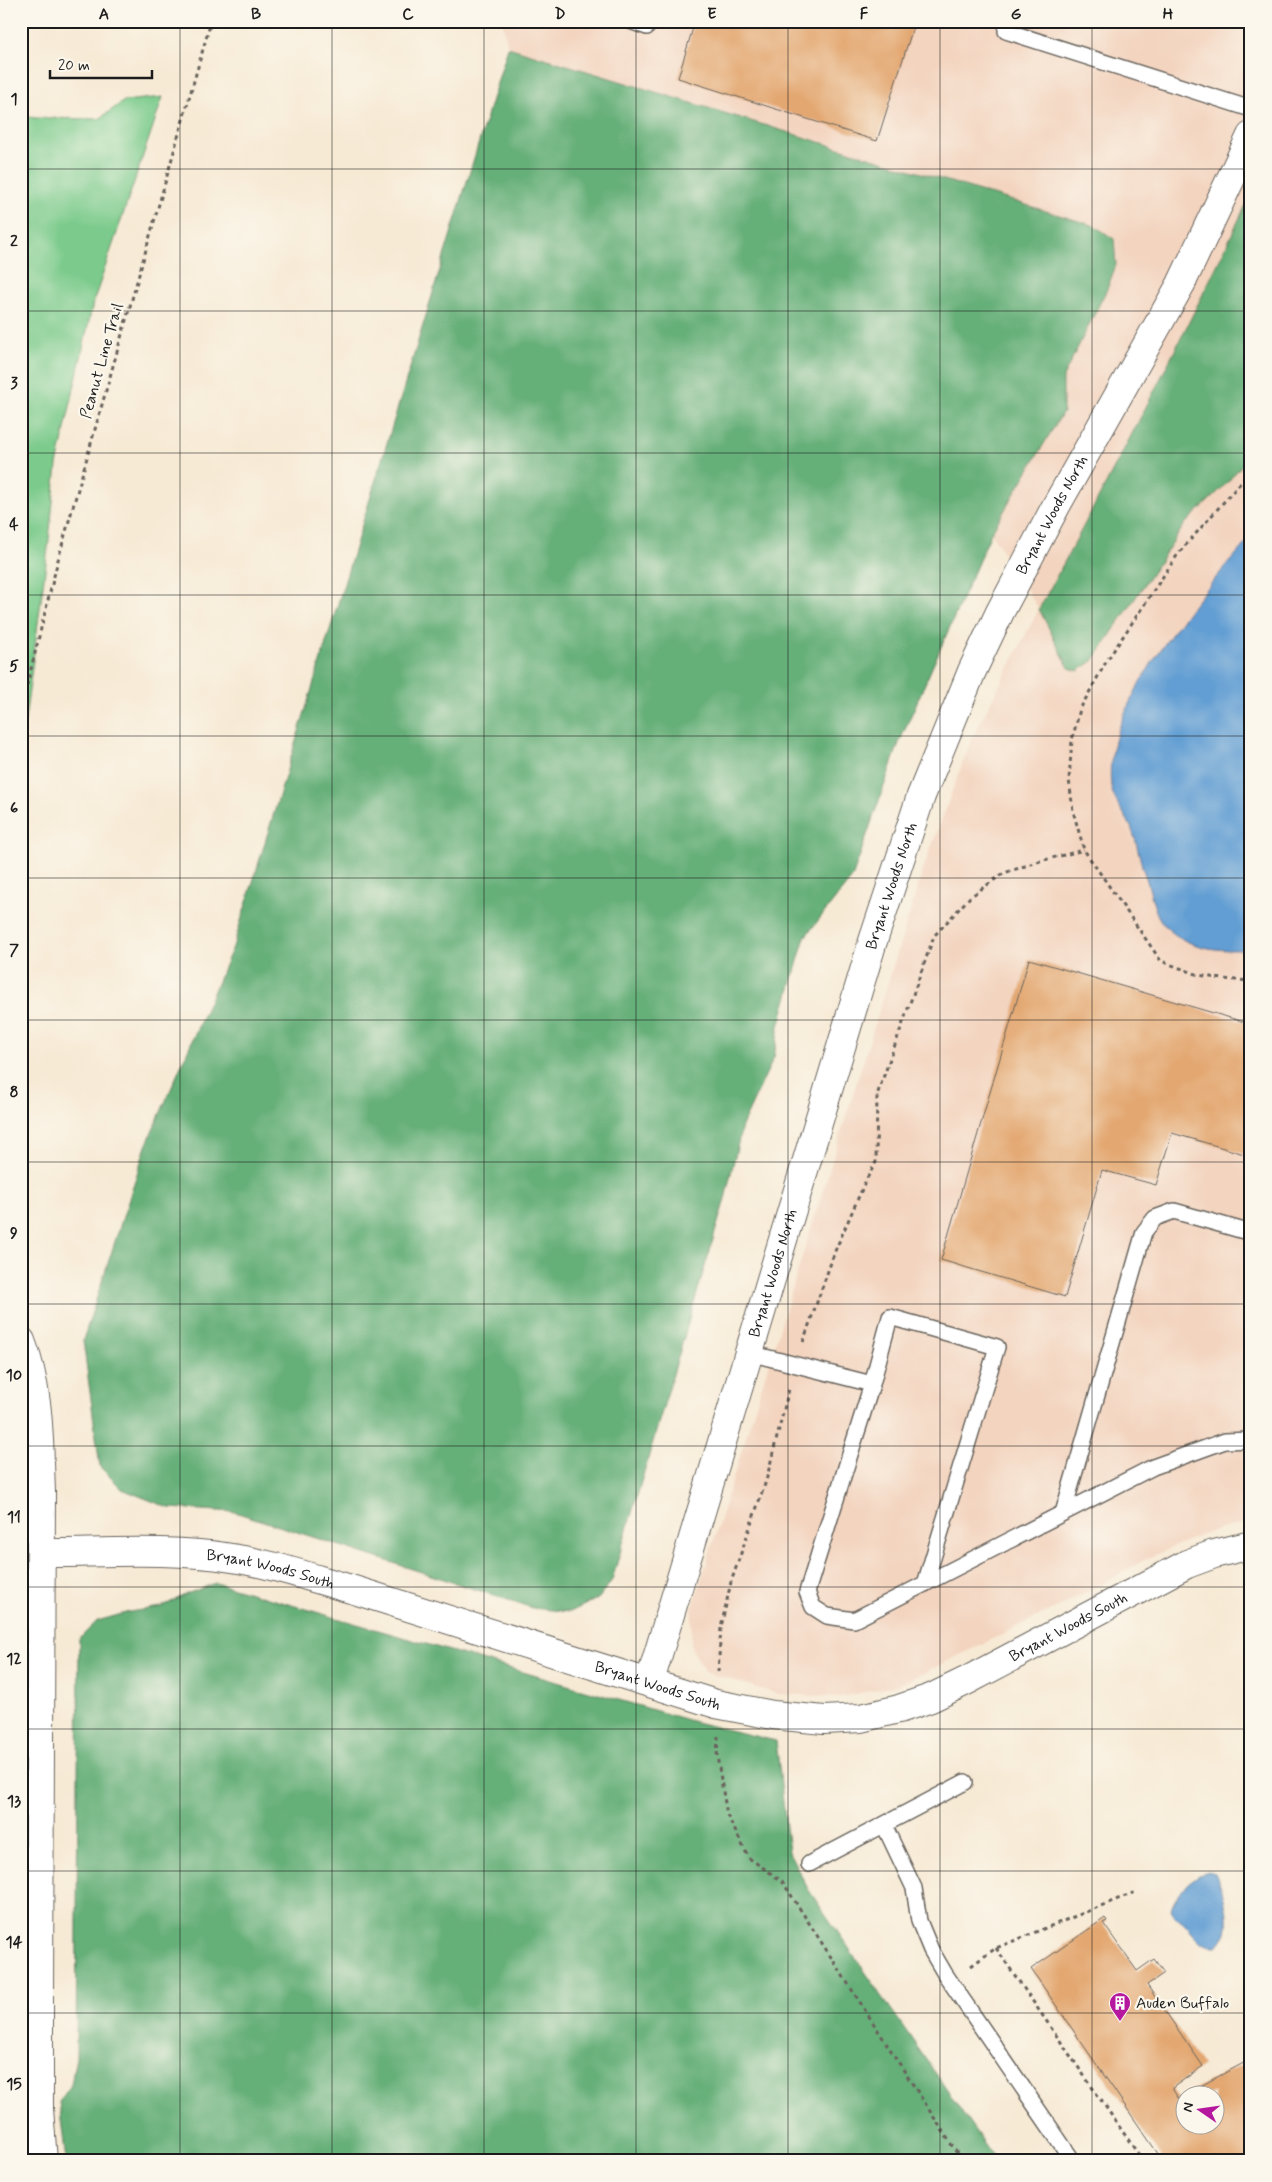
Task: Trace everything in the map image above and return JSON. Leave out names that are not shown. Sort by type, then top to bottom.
[{"type":"street","name":"Bryant Woods North","points":[[650,1681],[873,941],[921,796],[972,671],[1026,561],[1181,284],[1251,136]]},
{"type":"street","points":[[21,1340],[28,1360],[38,1410],[41,1553],[39,1998],[40,2109],[43,2161]]},
{"type":"street","name":"Bryant Woods South","points":[[41,1553],[173,1553],[233,1558],[301,1574],[650,1681],[716,1704],[773,1715],[843,1720],[884,1713],[931,1698],[1187,1564],[1214,1554],[1251,1545]]},
{"type":"lane","points":[[630,21],[647,27],[649,21]]},
{"type":"lane","points":[[1009,21],[1006,31],[1251,109]]},
{"type":"lane","points":[[1063,1513],[1144,1232],[1155,1218],[1174,1211],[1251,1233]]},
{"type":"lane","points":[[925,1584],[997,1347],[890,1317],[872,1384],[806,1592],[812,1607],[827,1616],[854,1620],[925,1584],[1153,1467],[1225,1441],[1251,1440]]},
{"type":"lane","points":[[749,1353],[872,1384]]},
{"type":"lane","points":[[809,1864],[965,1782]]},
{"type":"lane","points":[[884,1825],[914,1888],[919,1921],[931,1950],[945,1974],[1073,2161]]},
{"type":"path","name":"Peanut Line Trail","points":[[21,708],[60,556],[212,21]]},
{"type":"path","points":[[1251,471],[1178,554],[1106,662],[1080,709],[1072,740],[1069,779],[1073,811],[1084,850],[1161,961],[1199,974],[1222,979],[1251,981]]},
{"type":"path","points":[[718,1677],[721,1627],[731,1582],[766,1481],[796,1364],[835,1251],[866,1180],[876,1162],[877,1095],[934,936],[970,897],[1004,873],[1084,850]]},
{"type":"path","points":[[718,1727],[717,1756],[727,1816],[749,1858],[782,1881],[962,2161]]},
{"type":"path","points":[[970,1966],[996,1948],[1138,1891]]},
{"type":"path","points":[[996,1948],[1143,2161]]},
{"type":"shaded area","points":[[502,21],[1251,21],[1251,1521],[1203,1534],[1146,1559],[1090,1591],[899,1685],[841,1697],[778,1694],[705,1672],[691,1647],[692,1609],[925,864],[972,738],[1039,609],[991,533],[1062,412],[1063,377],[1107,289],[1095,226],[508,47]]},
{"type":"green space","points":[[508,47],[1095,226],[1114,239],[1116,265],[1107,289],[1063,377],[1063,412],[991,533],[899,743],[852,878],[805,937],[779,1026],[774,1057],[742,1126],[725,1199],[612,1580],[599,1598],[570,1612],[533,1608],[235,1512],[169,1508],[122,1489],[100,1467],[83,1340],[146,1146],[233,947]]},
{"type":"green space","points":[[163,97],[93,303],[57,465],[21,750],[21,116],[99,119],[124,101]]},
{"type":"green space","points":[[1251,194],[1251,454],[1226,484],[1185,524],[1093,661],[1078,671],[1069,668],[1039,609],[1148,403]]},
{"type":"green space","points":[[216,1583],[695,1722],[776,1741],[789,1852],[808,1889],[996,2161],[66,2161],[59,2102],[71,2085],[76,2057],[79,1639],[97,1621],[129,1612],[161,1607],[189,1593]]},
{"type":"water","points":[[1251,537],[1251,949],[1226,950],[1202,947],[1190,943],[1180,938],[1161,921],[1148,886],[1133,834],[1112,791],[1112,754],[1122,721],[1138,687],[1158,653],[1182,620]]},
{"type":"water","points":[[1208,1871],[1215,1873],[1222,1890],[1226,1911],[1226,1932],[1223,1940],[1217,1946],[1207,1945],[1200,1941],[1176,1917],[1171,1909],[1177,1896],[1185,1886],[1196,1877]]},
{"type":"building","points":[[695,21],[915,21],[877,141],[678,78]]},
{"type":"building","points":[[1029,959],[1251,1024],[1251,1156],[1172,1133],[1156,1185],[1102,1170],[1065,1297],[941,1260]]},
{"type":"building","name":"Auden Buffalo","points":[[1105,1918],[1107,1921],[1103,1923],[1137,1971],[1154,1959],[1164,1973],[1147,1985],[1203,2066],[1178,2084],[1174,2084],[1172,2088],[1174,2091],[1174,2134],[1224,2134],[1224,2084],[1204,2084],[1251,2059],[1251,2158],[1246,2161],[1163,2161],[1031,1969]]},
{"type":"place","name":"Auden Buffalo","points":[[1120,2022]]}]
